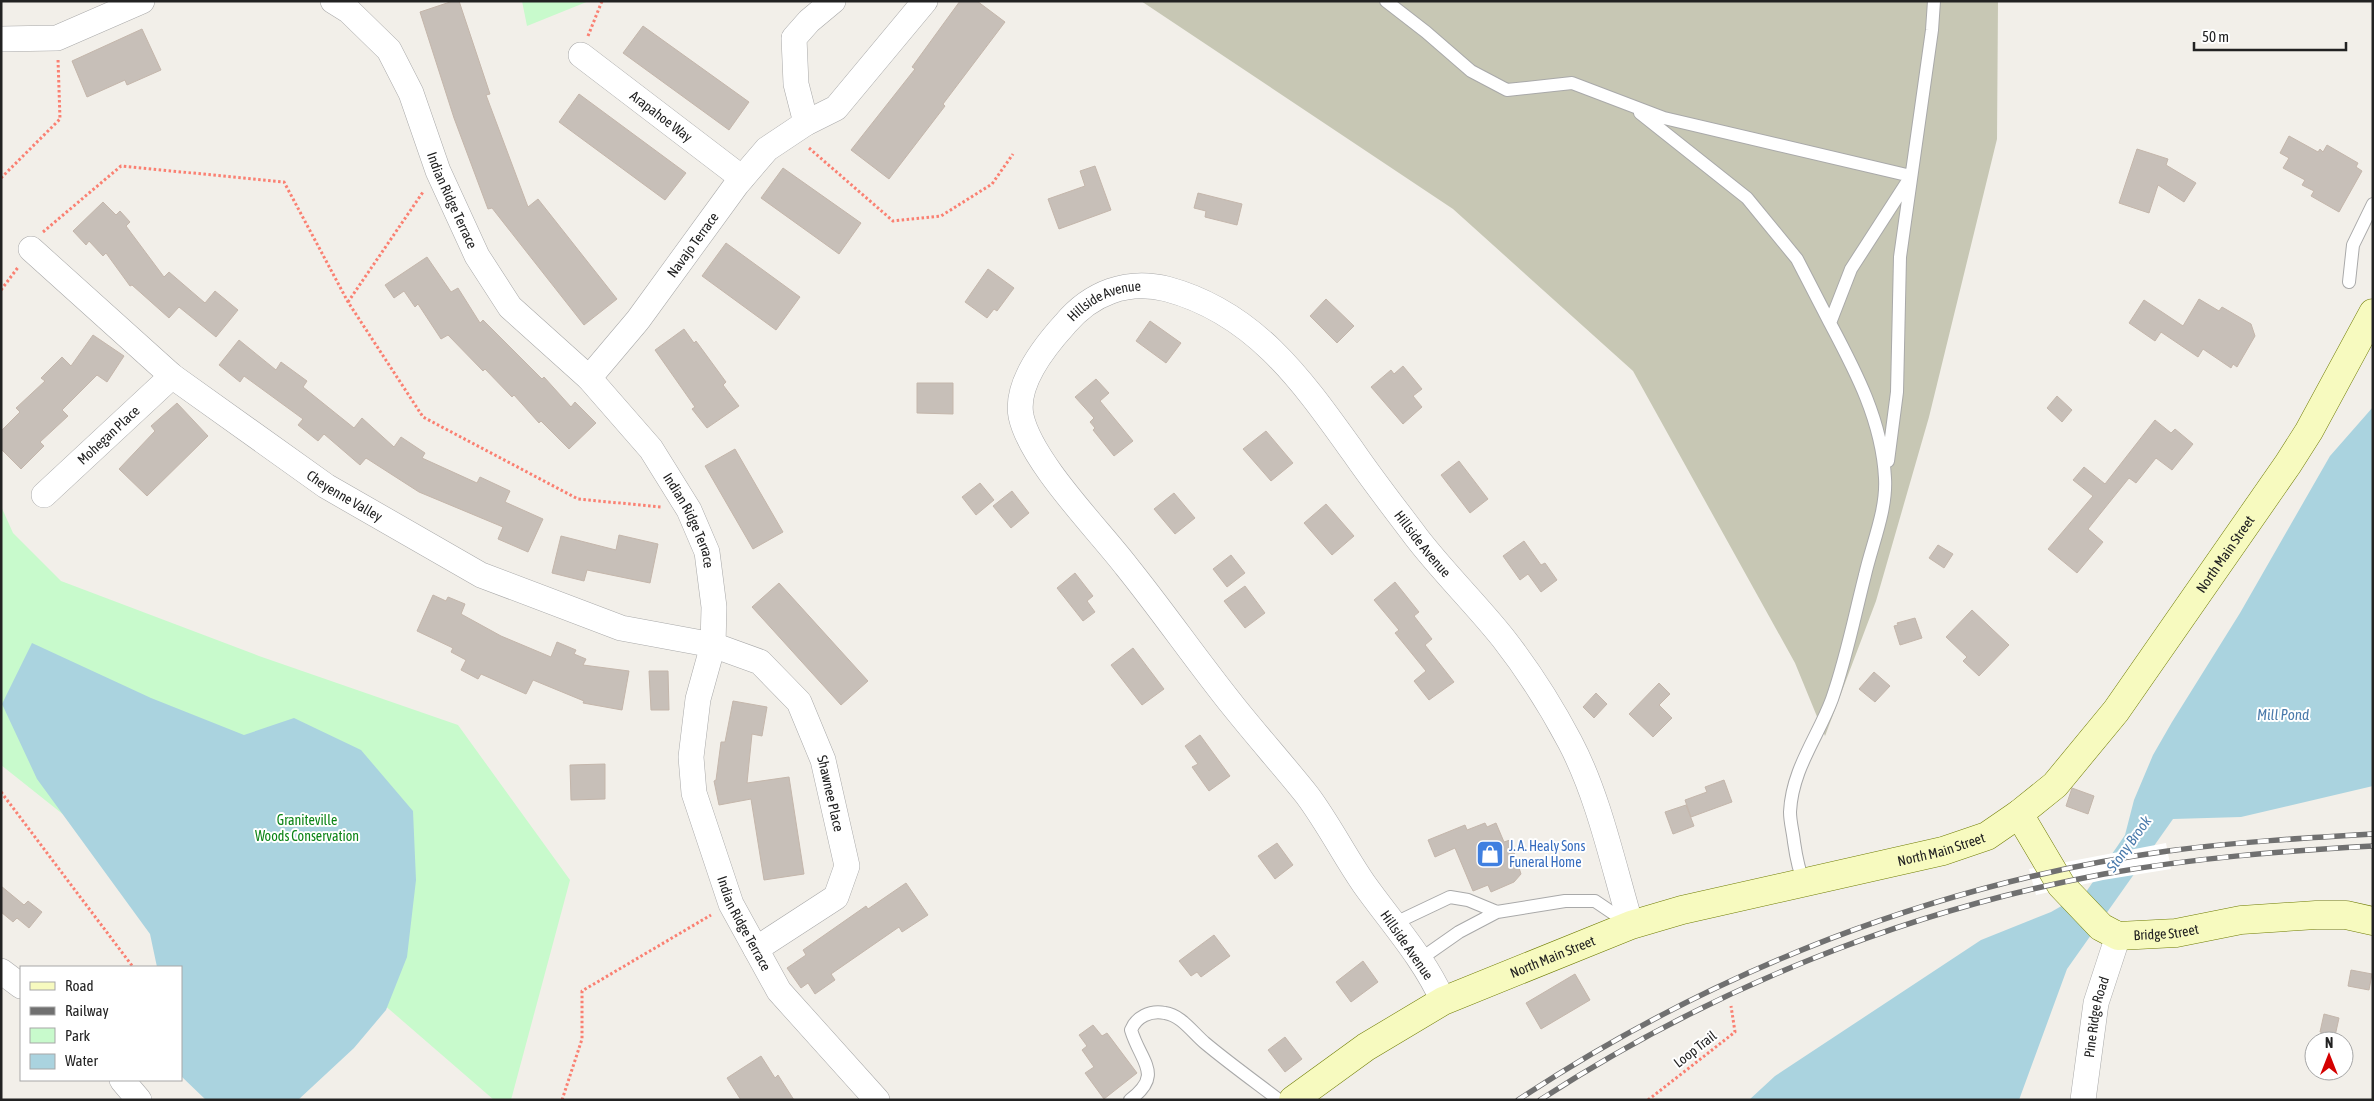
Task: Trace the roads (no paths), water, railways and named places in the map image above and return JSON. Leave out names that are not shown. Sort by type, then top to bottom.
[{"type":"main road","name":"North Main Street","points":[[1293,1100],[1366,1047],[1442,1001],[1631,925],[1682,910],[1967,844],[1987,836],[2019,814],[2055,784],[2116,711],[2288,464],[2309,431],[2373,312]]},
{"type":"main road","points":[[2019,814],[2060,884],[2110,932]]},
{"type":"main road","name":"Bridge Street","points":[[2110,932],[2176,932],[2241,920],[2316,915],[2346,915],[2373,921]]},
{"type":"street","points":[[1,39],[57,38],[142,1]]},
{"type":"street","name":"Indian Ridge Terrace","points":[[333,1],[349,11],[389,50],[411,93],[438,171],[477,256],[510,307],[589,378],[651,450],[689,510],[707,552],[714,607],[713,645],[698,699],[692,766],[694,793],[731,904],[779,991],[878,1100]]},
{"type":"street","points":[[799,128],[794,38],[809,21],[833,1]]},
{"type":"street","name":"Navajo Terrace","points":[[589,378],[638,320],[742,178],[767,150],[799,128],[836,108],[925,1]]},
{"type":"street","name":"Arapahoe Way","points":[[581,55],[742,178]]},
{"type":"street","name":"Cheyenne Valley","points":[[31,250],[172,376],[326,486],[481,576],[621,628],[713,645]]},
{"type":"street","name":"Hillside Avenue","points":[[1442,1001],[1419,960],[1363,882],[1309,798],[1232,704],[1127,566],[1054,477],[1030,438],[1022,417],[1020,401],[1034,364],[1069,318],[1105,291],[1137,285],[1152,286],[1181,293],[1215,306],[1240,322],[1278,355],[1316,400],[1427,550],[1504,639],[1530,676],[1569,739],[1588,785],[1631,925]]},
{"type":"street","name":"Mohegan Place","points":[[44,495],[172,376]]},
{"type":"street","name":"Shawnee Place","points":[[713,645],[760,662],[799,702],[822,760],[847,866],[836,897],[756,949]]},
{"type":"street","name":"Pine Ridge Road","points":[[2083,1100],[2096,1003],[2110,932]]},
{"type":"street","points":[[1,970],[20,985]]},
{"type":"street","points":[[123,1081],[139,1100]]},
{"type":"lane","points":[[1386,1],[1471,71],[1507,90],[1572,83],[1664,118],[1795,147],[1911,176]]},
{"type":"lane","points":[[1804,882],[1798,871],[1790,813],[1793,789],[1798,769],[1830,703],[1847,658],[1880,519],[1897,392],[1900,256],[1932,30],[1934,1]]},
{"type":"lane","points":[[1629,104],[1746,198],[1798,259],[1859,378],[1876,423],[1886,481]]},
{"type":"lane","points":[[1830,323],[1851,269],[1911,176]]},
{"type":"lane","points":[[2349,282],[2353,245],[2373,204]]},
{"type":"lane","points":[[1393,924],[1450,897],[1468,900],[1497,912]]},
{"type":"lane","points":[[1419,960],[1459,932],[1497,912],[1565,901],[1595,902],[1631,925]]},
{"type":"lane","points":[[1130,1100],[1144,1090],[1148,1081],[1148,1070],[1130,1030],[1134,1021],[1145,1015],[1166,1013],[1180,1020],[1204,1043],[1279,1100]]},
{"type":"water","name":"Mill Pond","points":[[2373,407],[2373,786],[2241,817],[2173,819],[2067,969],[2019,1100],[1749,1100],[1775,1076],[1981,940],[2051,912],[2086,892],[2125,835],[2134,800],[2153,755],[2172,722],[2240,613],[2330,456]]},
{"type":"water","points":[[32,643],[151,698],[244,735],[294,718],[361,750],[413,811],[416,880],[407,957],[386,1010],[354,1048],[298,1100],[206,1100],[182,1077],[182,966],[157,966],[150,934],[37,779],[2,704]]},
{"type":"railway","points":[[1518,1100],[1592,1054],[1669,1011],[1748,973],[1829,939],[1912,910],[1996,885],[2081,866],[2168,851],[2245,843],[2373,834]]},
{"type":"railway","points":[[1540,1100],[1605,1060],[1672,1023],[1741,989],[1811,959],[1883,932],[1956,909],[2029,890],[2137,868],[2238,856],[2373,846]]},
{"type":"place","name":"J. A. Healy Sons Funeral Home","points":[[1490,854]]},
{"type":"park label","name":"Graniteville Woods Conservation","points":[[307,828]]},
{"type":"water label","name":"Stony Brook","points":[[2129,844]]}]
